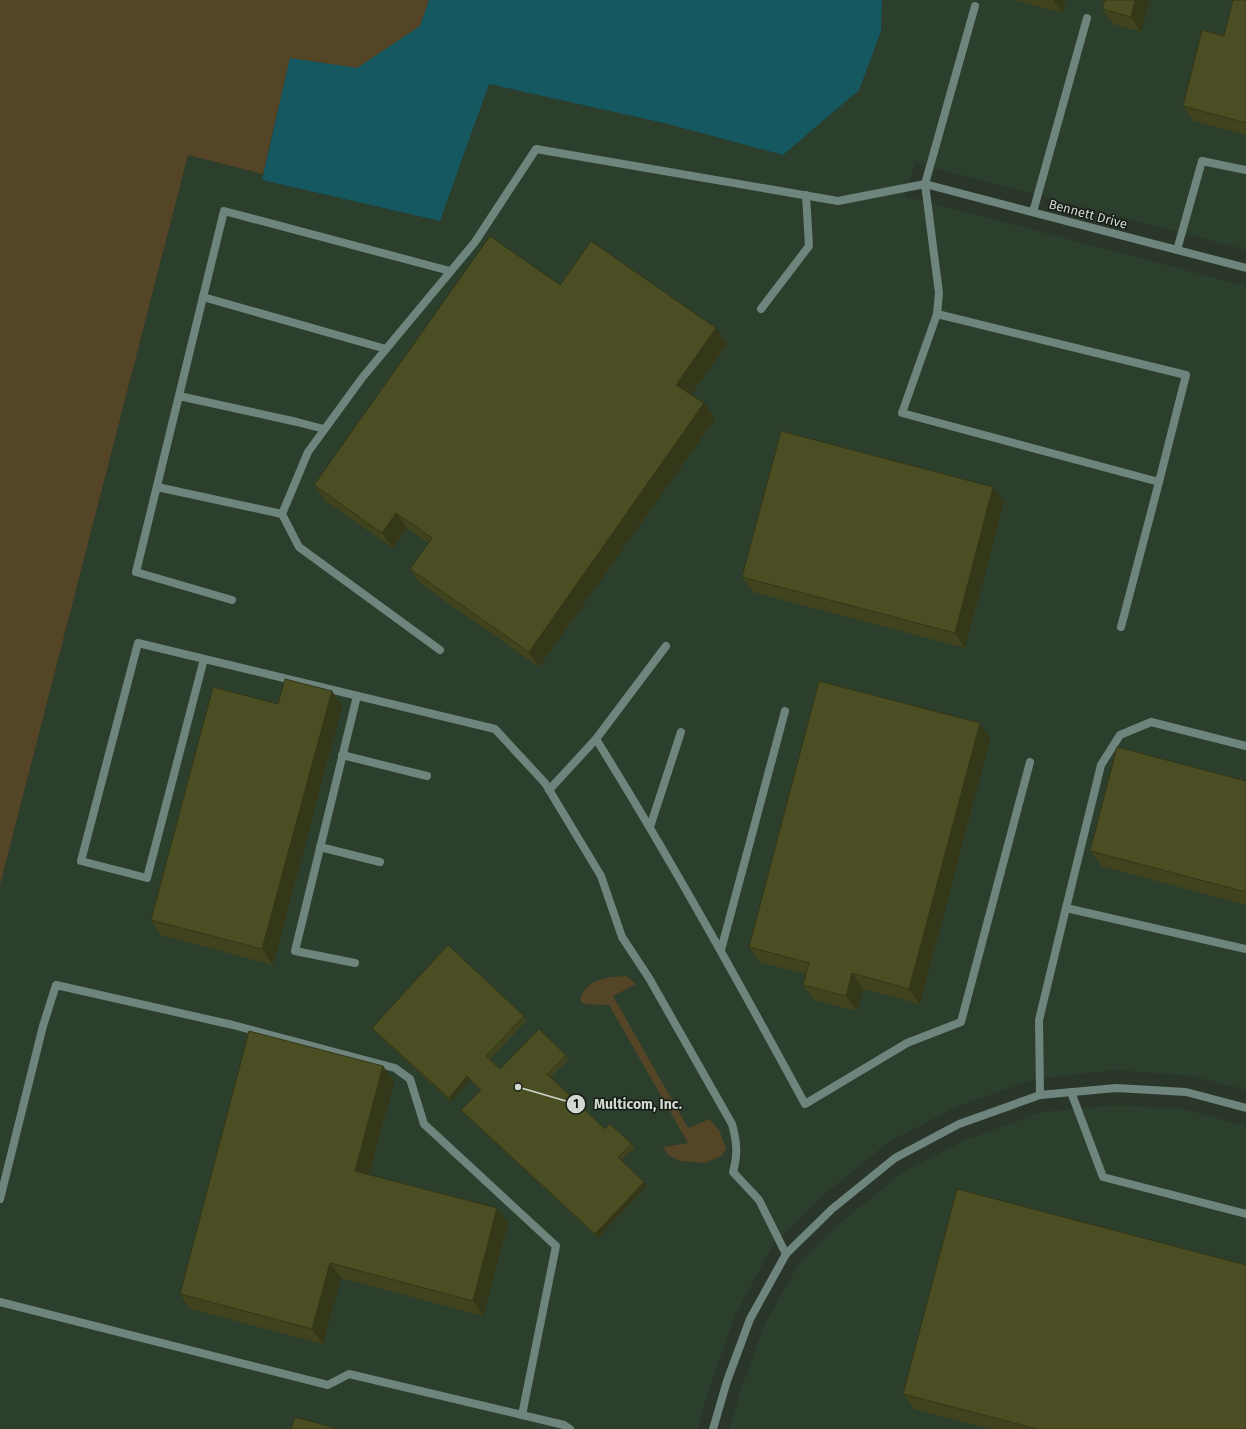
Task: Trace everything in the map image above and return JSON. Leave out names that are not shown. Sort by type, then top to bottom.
[{"type":"street","points":[[975,6],[925,184],[940,293],[936,314],[902,413],[1159,482]]},
{"type":"street","points":[[1033,212],[1087,18]]},
{"type":"street","points":[[282,514],[308,452],[324,429],[386,349],[450,271],[476,242],[536,149],[838,201],[925,184]]},
{"type":"street","points":[[1177,250],[1202,161],[1246,170]]},
{"type":"street","name":"Bennett Drive","points":[[925,184],[1246,268]]},
{"type":"street","points":[[761,309],[809,246],[806,195]]},
{"type":"street","points":[[232,600],[136,572],[224,211],[450,271]]},
{"type":"street","points":[[203,297],[386,349]]},
{"type":"street","points":[[936,314],[1186,375],[1121,627]]},
{"type":"street","points":[[179,396],[324,429]]},
{"type":"street","points":[[157,486],[282,514]]},
{"type":"street","points":[[282,514],[299,547],[440,650]]},
{"type":"street","points":[[204,659],[147,878],[81,861],[138,643],[495,729],[545,783],[601,876],[622,937],[650,978],[724,1109],[737,1140],[738,1154],[733,1172],[759,1200],[786,1254]]},
{"type":"street","points":[[549,790],[596,739],[666,646]]},
{"type":"street","points":[[355,963],[295,951],[357,696]]},
{"type":"street","points":[[721,950],[785,711]]},
{"type":"street","points":[[1040,1095],[1039,1020],[1101,765],[1120,736],[1151,722],[1246,746]]},
{"type":"street","points":[[650,827],[681,732]]},
{"type":"street","points":[[596,739],[650,827],[721,950],[805,1104],[907,1043],[961,1022],[1030,762]]},
{"type":"street","points":[[342,755],[427,776]]},
{"type":"street","points":[[320,847],[380,862]]},
{"type":"street","points":[[1066,908],[1246,950]]},
{"type":"street","points":[[0,1198],[43,1026],[56,985],[232,1025],[395,1068],[410,1079],[424,1124],[556,1246],[522,1414]]},
{"type":"street","points":[[713,1429],[750,1319],[786,1254],[832,1209],[895,1158],[960,1124],[1040,1095],[1116,1088],[1186,1092],[1246,1108]]},
{"type":"street","points":[[1071,1092],[1103,1176],[1246,1214]]},
{"type":"street","points":[[0,1302],[328,1385],[350,1374],[522,1414],[564,1425],[570,1429]]},
{"type":"shaded area","points":[[0,0],[429,0],[420,26],[357,68],[290,58],[263,174],[188,155],[0,885]]},
{"type":"shaded area","points":[[882,0],[1246,0],[1246,250],[915,163],[905,196],[1246,286],[1246,1090],[1191,1076],[1116,1070],[1036,1079],[956,1107],[889,1142],[823,1195],[773,1245],[736,1314],[713,1377],[697,1429],[0,1429],[0,885],[188,155],[263,174],[262,180],[440,221],[489,84],[668,124],[783,155],[881,31]]},
{"type":"shaded area","points":[[626,976],[636,984],[613,996],[688,1128],[710,1119],[720,1132],[726,1149],[721,1156],[705,1163],[680,1161],[668,1155],[663,1147],[688,1143],[609,1005],[584,1004],[580,1000],[587,987],[592,983],[605,978]]},
{"type":"shaded area","points":[[1116,1105],[1183,1109],[1246,1126],[1246,1429],[729,1429],[742,1386],[764,1326],[798,1265],[841,1222],[903,1172],[965,1140],[1042,1112]]},
{"type":"water","points":[[429,0],[882,0],[881,31],[859,90],[783,155],[668,124],[489,84],[440,221],[262,180],[290,58],[357,68],[420,26]]},
{"type":"building","points":[[1105,0],[1135,0],[1131,17],[1102,9]]},
{"type":"building","points":[[1233,0],[1246,0],[1246,123],[1183,106],[1202,30],[1224,36]]},
{"type":"building","points":[[490,236],[560,285],[591,241],[716,328],[676,385],[704,403],[529,652],[410,569],[432,538],[396,513],[382,533],[314,485]]},
{"type":"building","points":[[781,431],[993,487],[955,633],[742,577]]},
{"type":"building","points":[[285,679],[332,691],[262,949],[151,920],[213,687],[278,704]]},
{"type":"building","points":[[819,681],[980,723],[909,989],[852,973],[846,996],[803,985],[809,963],[749,947]]},
{"type":"building","points":[[1117,747],[1246,781],[1246,892],[1090,851]]},
{"type":"building","points":[[448,945],[524,1016],[486,1056],[500,1069],[539,1029],[566,1055],[547,1074],[605,1129],[610,1124],[632,1144],[618,1157],[644,1182],[595,1234],[461,1110],[481,1090],[467,1076],[449,1098],[372,1028]]},
{"type":"building","points":[[249,1031],[383,1066],[355,1171],[497,1208],[473,1301],[330,1263],[312,1329],[180,1294]]},
{"type":"building","points":[[957,1189],[1246,1265],[1246,1429],[1037,1429],[903,1394]]},
{"type":"building","points":[[295,1417],[339,1429],[291,1429]]},
{"type":"place","name":"Multicom, Inc.","points":[[518,1087]]}]
